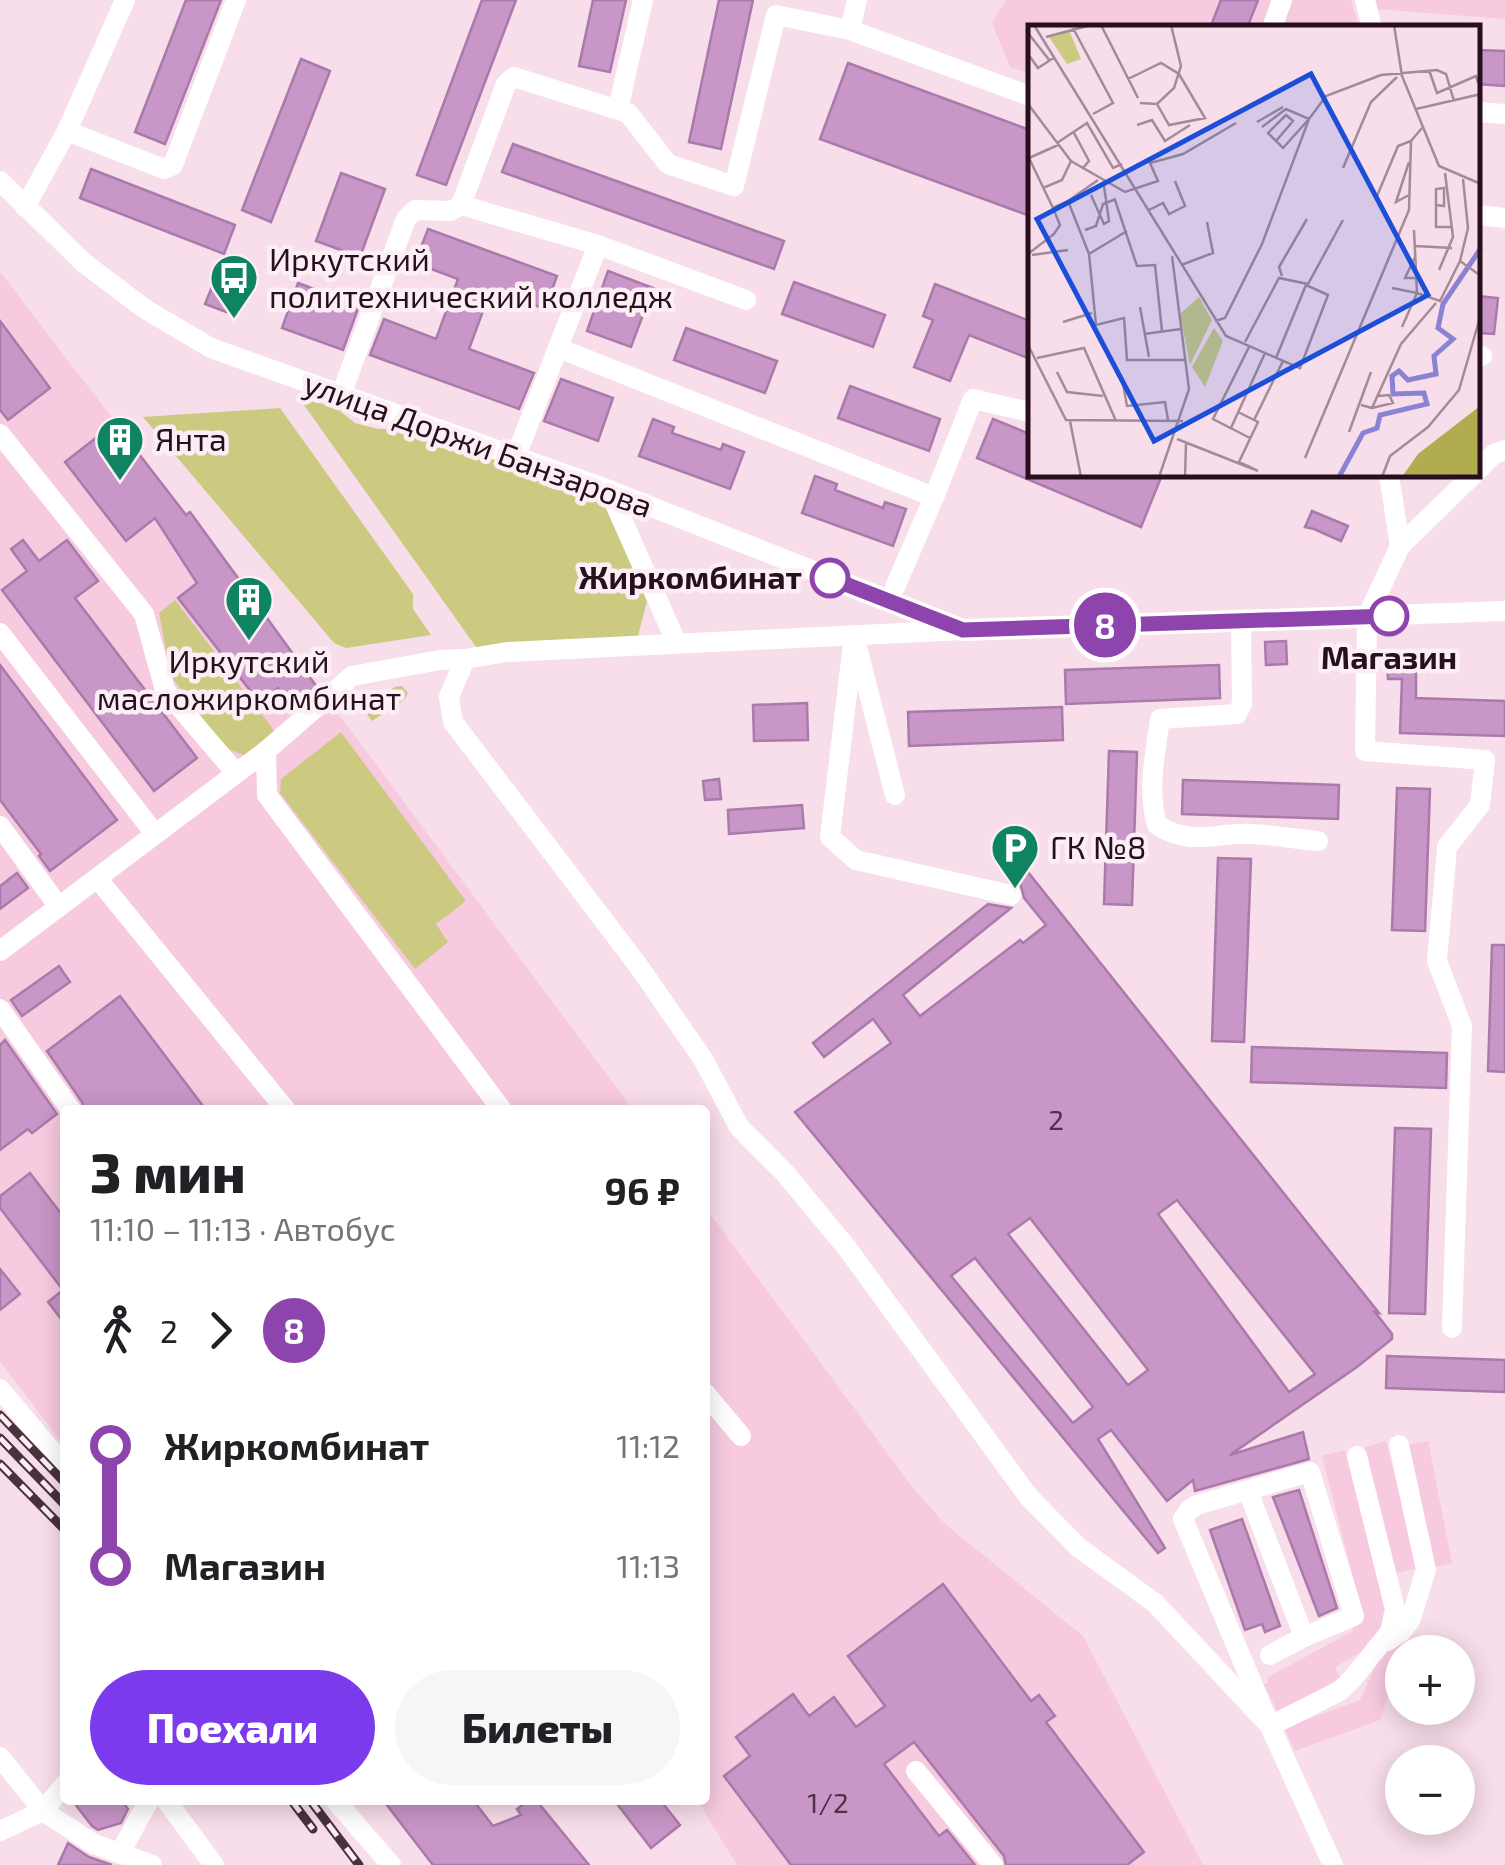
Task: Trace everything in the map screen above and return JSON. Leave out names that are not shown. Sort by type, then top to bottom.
[{"type":"street","points":[[25,207],[68,130],[126,0]]},
{"type":"street","points":[[68,130],[164,169],[173,165],[236,0]]},
{"type":"street","points":[[618,110],[643,0]]},
{"type":"street","points":[[850,30],[857,0]]},
{"type":"street","points":[[1273,25],[1282,0]]},
{"type":"street","points":[[1365,0],[1371,25]]},
{"type":"street","points":[[341,395],[406,220],[416,210],[451,212],[461,205],[506,84],[514,77],[628,113],[668,164],[734,186],[776,15],[850,30],[1028,95]]},
{"type":"street","points":[[1480,112],[1505,114]]},
{"type":"street","name":"улица Доржи Банзарова","points":[[0,181],[84,263],[178,330],[211,348],[609,490],[963,630]]},
{"type":"street","points":[[461,205],[598,246],[746,300]]},
{"type":"street","points":[[1480,215],[1505,218]]},
{"type":"street","points":[[516,456],[598,246]]},
{"type":"street","points":[[558,348],[934,497]]},
{"type":"street","points":[[894,586],[973,398],[1028,412]]},
{"type":"street","points":[[0,434],[144,614],[165,690],[236,773]]},
{"type":"street","points":[[1389,478],[1400,546]]},
{"type":"street","points":[[1452,1328],[1462,1026],[1437,961],[1447,847],[1480,805],[1484,760],[1365,751],[1367,617],[1400,546],[1470,478]]},
{"type":"street","points":[[609,490],[678,644]]},
{"type":"street","points":[[0,951],[266,750],[352,676],[507,652],[1505,610]]},
{"type":"street","points":[[1241,621],[1242,704],[1237,714],[1160,719],[1152,782],[1157,825],[1173,835],[1201,838],[1250,834],[1318,841]]},
{"type":"street","points":[[0,633],[155,834]]},
{"type":"street","points":[[854,636],[895,795]]},
{"type":"street","points":[[854,636],[830,837],[856,860],[1011,895]]},
{"type":"street","points":[[465,659],[449,696],[453,722],[637,964],[702,1059],[739,1127],[784,1172],[846,1248],[1028,1496],[1078,1547],[1154,1603],[1270,1726]]},
{"type":"street","points":[[266,750],[267,795],[498,1105]]},
{"type":"street","points":[[0,826],[59,907]]},
{"type":"street","points":[[96,878],[282,1105]]},
{"type":"street","points":[[0,1009],[68,1105]]},
{"type":"street","points":[[0,1390],[60,1462]]},
{"type":"street","points":[[710,1399],[741,1436]]},
{"type":"street","points":[[1377,1648],[1410,1621],[1426,1570],[1398,1445]]},
{"type":"street","points":[[1270,1726],[1340,1690],[1390,1632],[1395,1609],[1358,1456]]},
{"type":"street","points":[[1270,1654],[1354,1616],[1310,1472],[1197,1505],[1183,1519],[1333,1865]]},
{"type":"street","points":[[1248,1491],[1304,1636]]},
{"type":"street","points":[[0,1757],[43,1811],[94,1844],[152,1865]]},
{"type":"street","points":[[916,1770],[993,1865]]},
{"type":"street","points":[[0,1831],[43,1811],[60,1790]]},
{"type":"street","points":[[120,1853],[145,1805]]},
{"type":"street","points":[[170,1805],[214,1865]]},
{"type":"street","points":[[339,1805],[391,1865]]},
{"type":"shaded area","points":[[1006,0],[1351,0],[1358,25],[1028,25],[1028,72],[1010,67],[992,23]]},
{"type":"shaded area","points":[[1374,0],[1505,0],[1505,19],[1376,9]]},
{"type":"shaded area","points":[[0,272],[226,563],[629,1105],[60,1105],[60,1440],[0,1361]]},
{"type":"shaded area","points":[[299,398],[335,407],[355,423],[378,429],[407,429],[600,495],[647,601],[637,640],[476,647]]},
{"type":"shaded area","points":[[280,408],[413,594],[413,609],[431,635],[346,648],[334,643],[143,417]]},
{"type":"shaded area","points":[[175,600],[276,733],[246,756],[225,748],[171,676],[159,613]]},
{"type":"shaded area","points":[[402,686],[408,693],[405,699],[372,721],[363,709]]},
{"type":"shaded area","points":[[341,732],[466,901],[436,924],[448,942],[415,969],[280,793],[281,779]]},
{"type":"shaded area","points":[[710,1214],[914,1489],[946,1525],[1083,1636],[1203,1865],[737,1865],[700,1805],[710,1805]]},
{"type":"shaded area","points":[[1386,1441],[1418,1568],[1392,1574],[1363,1448]]},
{"type":"shaded area","points":[[1428,1441],[1452,1563],[1430,1568],[1407,1445]]},
{"type":"shaded area","points":[[1345,1450],[1388,1614],[1383,1616],[1383,1630],[1367,1643],[1369,1648],[1335,1667],[1340,1678],[1278,1712],[1264,1685],[1267,1678],[1353,1631],[1352,1626],[1364,1620],[1322,1456]]},
{"type":"shaded area","points":[[1384,1648],[1385,1705],[1380,1720],[1295,1751],[1284,1728],[1360,1700]]},
{"type":"building","points":[[186,0],[221,0],[165,144],[135,132]]},
{"type":"building","points":[[482,0],[516,0],[446,185],[417,175]]},
{"type":"building","points":[[593,0],[626,0],[610,72],[579,66]]},
{"type":"building","points":[[719,0],[753,0],[721,149],[689,142]]},
{"type":"building","points":[[1221,0],[1258,0],[1248,25],[1211,25]]},
{"type":"building","points":[[1480,50],[1505,51],[1505,86],[1480,84]]},
{"type":"building","points":[[301,59],[330,71],[271,222],[242,210]]},
{"type":"building","points":[[848,63],[1028,129],[1028,215],[820,139]]},
{"type":"building","points":[[513,144],[784,241],[774,269],[502,172]]},
{"type":"building","points":[[91,169],[235,225],[224,254],[80,198]]},
{"type":"building","points":[[341,173],[385,189],[360,257],[316,241]]},
{"type":"building","points":[[428,229],[557,276],[545,309],[491,289],[469,349],[534,373],[519,409],[370,355],[384,319],[436,339],[458,279],[415,263]]},
{"type":"building","points":[[608,271],[653,288],[631,347],[587,331]]},
{"type":"building","points":[[216,277],[236,285],[226,312],[205,304]]},
{"type":"building","points":[[794,282],[885,315],[873,347],[782,314]]},
{"type":"building","points":[[298,283],[359,306],[343,350],[282,328]]},
{"type":"building","points":[[935,284],[1028,320],[1028,358],[969,335],[950,381],[914,367],[933,320],[923,316]]},
{"type":"building","points":[[1480,296],[1498,298],[1494,334],[1480,333]]},
{"type":"building","points":[[0,321],[50,388],[8,420],[0,410]]},
{"type":"building","points":[[686,328],[777,361],[765,393],[674,360]]},
{"type":"building","points":[[561,379],[613,398],[598,441],[544,421]]},
{"type":"building","points":[[850,386],[940,419],[929,451],[838,418]]},
{"type":"building","points":[[653,419],[674,427],[672,433],[721,450],[723,444],[744,452],[730,489],[639,456]]},
{"type":"building","points":[[993,419],[1028,433],[1028,478],[1161,478],[1141,527],[977,458]]},
{"type":"building","points":[[115,423],[186,515],[190,512],[317,687],[292,706],[278,688],[259,702],[178,598],[197,583],[155,518],[126,541],[65,462]]},
{"type":"building","points":[[815,476],[837,484],[835,490],[883,508],[885,502],[906,509],[893,546],[802,513]]},
{"type":"building","points":[[1312,511],[1348,526],[1341,541],[1305,527]]},
{"type":"building","points":[[23,540],[39,561],[67,540],[98,581],[75,598],[197,758],[154,791],[2,590],[27,571],[11,549]]},
{"type":"building","points":[[1286,641],[1287,664],[1266,665],[1265,642]]},
{"type":"building","points":[[1416,658],[1416,698],[1505,701],[1505,736],[1400,733],[1402,679],[1388,679],[1387,659]]},
{"type":"building","points":[[0,665],[117,820],[50,871],[0,800]]},
{"type":"building","points":[[1219,665],[1220,698],[1066,704],[1065,670]]},
{"type":"building","points":[[807,703],[808,740],[754,741],[753,705]]},
{"type":"building","points":[[1062,707],[1063,740],[909,746],[908,712]]},
{"type":"building","points":[[1109,751],[1137,752],[1132,905],[1104,904]]},
{"type":"building","points":[[719,779],[721,799],[705,800],[703,781]]},
{"type":"building","points":[[1183,780],[1339,785],[1338,819],[1182,814]]},
{"type":"building","points":[[1397,788],[1430,789],[1425,931],[1392,930]]},
{"type":"building","points":[[802,805],[804,828],[729,834],[728,810]]},
{"type":"building","points":[[1218,858],[1251,859],[1244,1042],[1212,1041]]},
{"type":"building","points":[[1028,872],[1392,1334],[1392,1339],[1357,1367],[1230,1455],[1303,1432],[1309,1459],[1195,1491],[1193,1480],[1167,1501],[1111,1430],[1098,1439],[1165,1548],[1158,1553],[795,1112],[891,1043],[873,1019],[824,1057],[813,1043],[988,904],[1011,908],[903,995],[920,1016],[1020,940],[1023,943],[1046,925],[1015,882]],"holes":[[[1177,1200],[1315,1374],[1289,1392],[1158,1214]],[[1030,1218],[1148,1370],[1128,1385],[1008,1234]],[[975,1258],[1093,1407],[1073,1423],[951,1276]]]},
{"type":"building","points":[[17,873],[28,888],[0,909],[0,886]]},
{"type":"building","points":[[1492,945],[1505,945],[1505,1072],[1488,1071]]},
{"type":"building","points":[[59,966],[70,982],[22,1016],[11,1000]]},
{"type":"building","points":[[120,996],[202,1105],[83,1105],[47,1051]]},
{"type":"building","points":[[5,1040],[57,1114],[0,1150],[0,1045]]},
{"type":"building","points":[[1252,1047],[1447,1053],[1446,1088],[1251,1082]]},
{"type":"building","points":[[1395,1128],[1431,1129],[1425,1314],[1389,1313]]},
{"type":"building","points":[[30,1173],[60,1212],[60,1286],[0,1208],[0,1196]]},
{"type":"building","points":[[0,1269],[20,1294],[0,1310]]},
{"type":"building","points":[[60,1292],[60,1318],[48,1302]]},
{"type":"building","points":[[1387,1356],[1505,1360],[1505,1392],[1386,1388]]},
{"type":"building","points":[[1299,1490],[1337,1608],[1319,1616],[1273,1497]]},
{"type":"building","points":[[1242,1519],[1280,1626],[1265,1632],[1262,1624],[1245,1630],[1210,1530]]},
{"type":"building","points":[[943,1584],[1031,1701],[1039,1695],[1055,1716],[1046,1722],[1144,1852],[1127,1865],[1006,1865],[1004,1856],[914,1742],[884,1764],[939,1836],[947,1830],[975,1865],[791,1865],[724,1776],[750,1756],[736,1737],[793,1694],[809,1716],[834,1697],[856,1727],[885,1706],[848,1656]]},
{"type":"building","points":[[76,1805],[125,1805],[128,1809],[121,1823],[98,1830]]},
{"type":"building","points":[[387,1805],[477,1805],[493,1826],[521,1815],[517,1809],[522,1805],[540,1805],[589,1865],[433,1865]]},
{"type":"building","points":[[618,1805],[664,1805],[680,1825],[651,1848]]},
{"type":"building","points":[[68,1843],[89,1857],[112,1865],[58,1865]]},
{"type":"railway","points":[[0,1415],[60,1478]]},
{"type":"railway","points":[[0,1438],[60,1500]]},
{"type":"railway","points":[[0,1464],[60,1525]]},
{"type":"railway","points":[[295,1805],[313,1829]]},
{"type":"railway","points":[[314,1805],[359,1865]]},
{"type":"bus line","name":"8","points":[[830,578],[963,630],[1389,616]]},
{"type":"place","name":"Иркутский политехнический колледж","points":[[234,320]]},
{"type":"place","name":"Янта","points":[[120,482]]},
{"type":"place","name":"Жиркомбинат","points":[[830,578]]},
{"type":"place","name":"Магазин","points":[[1389,616]]},
{"type":"place","name":"Иркутский масложиркомбинат","points":[[249,642]]},
{"type":"place","name":"ГК №8","points":[[1015,890]]}]
